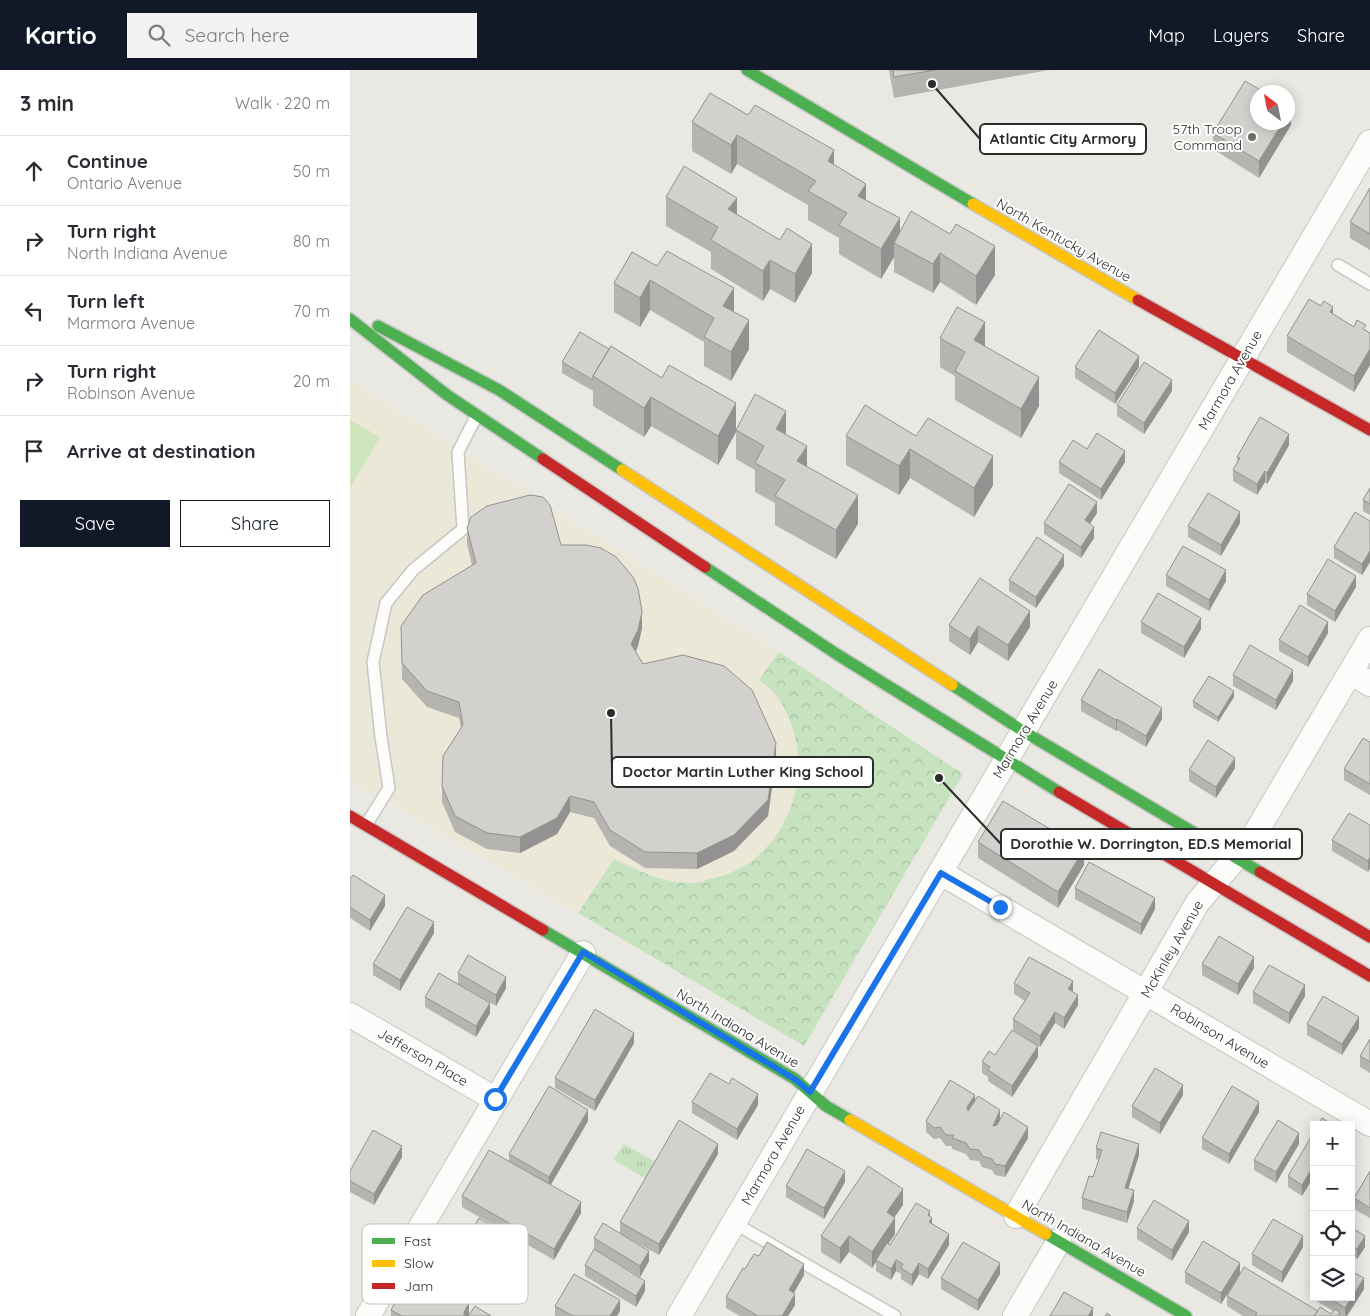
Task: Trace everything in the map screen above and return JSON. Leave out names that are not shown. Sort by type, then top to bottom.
[{"type":"main road","name":"North Kentucky Avenue","points":[[746,70],[1092,274],[1370,430]]},
{"type":"main road","points":[[350,312],[465,370],[498,390],[1023,731],[1370,937]]},
{"type":"main road","points":[[350,319],[447,395],[838,655],[1006,761],[1212,885],[1370,976]]},
{"type":"main road","points":[[350,324],[362,329]]},
{"type":"main road","name":"North Indiana Avenue","points":[[350,816],[583,952],[796,1080],[826,1106],[1186,1316]]},
{"type":"street","name":"Marmora Avenue","points":[[679,1316],[1370,142]]},
{"type":"street","name":"McKinley Avenue","points":[[1016,1216],[1198,902],[1252,839],[1360,678],[1370,640]]},
{"type":"street","name":"Robinson Avenue","points":[[941,873],[1370,1124]]},
{"type":"street","points":[[422,1224],[583,952]]},
{"type":"street","name":"Jefferson Place","points":[[350,1014],[495,1099]]},
{"type":"street","points":[[1015,1316],[1059,1241]]},
{"type":"street","points":[[368,1316],[375,1304]]},
{"type":"lane","points":[[1338,265],[1370,284]]},
{"type":"lane","points":[[366,825],[389,788],[381,737],[373,662],[386,603],[413,570],[463,529],[458,452],[477,415]]},
{"type":"lane","points":[[734,1223],[895,1316]]},
{"type":"shaded area","points":[[350,380],[779,652],[963,774],[804,1046],[350,780]]},
{"type":"green space","points":[[350,420],[380,437],[350,488]]},
{"type":"green space","points":[[779,652],[963,774],[804,1046],[578,913],[614,859],[641,872],[669,881],[699,882],[742,867],[764,850],[781,828],[792,803],[798,775],[797,747],[790,720],[776,695],[759,680]]},
{"type":"green space","points":[[624,1144],[659,1164],[650,1181],[614,1160]]},
{"type":"building","points":[[893,70],[935,70],[894,77]]},
{"type":"building","points":[[1245,81],[1252,85],[1250,85],[1250,130],[1278,130],[1259,161],[1213,133]]},
{"type":"building","points":[[710,93],[748,115],[755,105],[834,150],[828,161],[866,184],[858,196],[900,218],[881,249],[839,225],[847,213],[808,191],[816,181],[737,135],[731,145],[692,122]]},
{"type":"building","points":[[684,166],[737,198],[728,209],[780,240],[787,228],[812,244],[795,274],[770,260],[763,271],[711,240],[718,227],[666,197]]},
{"type":"building","points":[[1370,188],[1370,234],[1350,222]]},
{"type":"building","points":[[911,211],[950,234],[956,224],[995,246],[976,276],[940,253],[933,264],[894,243]]},
{"type":"building","points":[[667,251],[734,288],[723,306],[749,320],[731,352],[704,337],[714,318],[650,280],[640,298],[614,283],[632,252],[657,266]]},
{"type":"building","points":[[1309,299],[1321,306],[1324,301],[1333,307],[1330,312],[1354,327],[1357,320],[1366,325],[1363,329],[1370,333],[1370,349],[1354,376],[1287,336]]},
{"type":"building","points":[[957,307],[985,322],[974,340],[1039,377],[1021,409],[955,371],[965,352],[940,338]]},
{"type":"building","points":[[1099,330],[1139,356],[1115,393],[1075,367]]},
{"type":"building","points":[[580,332],[609,349],[593,376],[593,380],[562,362]]},
{"type":"building","points":[[611,346],[662,378],[669,365],[736,403],[718,436],[651,397],[644,408],[593,376]]},
{"type":"building","points":[[1144,362],[1172,380],[1144,423],[1117,405]]},
{"type":"building","points":[[755,394],[786,411],[776,429],[807,446],[797,461],[858,495],[836,530],[775,496],[785,480],[755,463],[764,446],[736,430]]},
{"type":"building","points":[[865,405],[916,436],[928,418],[993,456],[974,488],[910,449],[899,466],[846,436]]},
{"type":"building","points":[[1260,417],[1289,434],[1267,473],[1265,471],[1257,484],[1233,470],[1240,458],[1237,457]]},
{"type":"building","points":[[1097,433],[1125,451],[1101,489],[1059,462],[1073,440],[1087,449]]},
{"type":"building","points":[[1069,484],[1097,502],[1085,520],[1094,527],[1081,547],[1044,523]]},
{"type":"building","points":[[1370,488],[1370,504],[1363,500]]},
{"type":"building","points":[[1208,493],[1240,512],[1221,545],[1188,526]]},
{"type":"building","points":[[530,495],[543,497],[550,505],[561,545],[586,545],[601,548],[616,557],[633,577],[638,588],[642,612],[638,630],[631,644],[643,664],[683,655],[724,666],[752,690],[776,743],[768,800],[734,835],[697,853],[645,852],[610,830],[594,802],[570,796],[557,818],[520,837],[487,833],[455,816],[442,786],[443,756],[463,725],[459,702],[427,691],[402,663],[401,626],[423,595],[476,563],[467,528],[471,517],[487,506]]},
{"type":"building","points":[[1355,512],[1370,521],[1370,551],[1362,564],[1334,547]]},
{"type":"building","points":[[1037,537],[1064,555],[1036,597],[1009,580]]},
{"type":"building","points":[[1183,546],[1226,570],[1209,600],[1166,575]]},
{"type":"building","points":[[1328,559],[1356,576],[1335,611],[1307,594]]},
{"type":"building","points":[[980,578],[1030,611],[1008,645],[978,626],[970,639],[949,625]]},
{"type":"building","points":[[1158,593],[1201,618],[1184,647],[1141,622]]},
{"type":"building","points":[[1300,605],[1328,622],[1308,657],[1279,640]]},
{"type":"building","points":[[1250,645],[1293,670],[1276,700],[1233,675]]},
{"type":"building","points":[[1099,669],[1162,708],[1146,736],[1081,700]]},
{"type":"building","points":[[1209,676],[1234,691],[1218,717],[1193,701]]},
{"type":"building","points":[[1363,738],[1370,742],[1370,784],[1344,769]]},
{"type":"building","points":[[1208,740],[1235,758],[1216,787],[1189,770]]},
{"type":"building","points":[[1003,801],[1084,849],[1058,892],[978,842]]},
{"type":"building","points":[[1349,813],[1370,825],[1370,857],[1368,861],[1332,840]]},
{"type":"building","points":[[1089,862],[1155,898],[1141,924],[1075,888]]},
{"type":"building","points":[[353,875],[385,895],[370,920],[350,907],[350,879]]},
{"type":"building","points":[[407,907],[434,922],[400,980],[373,964]]},
{"type":"building","points":[[1219,936],[1254,957],[1238,984],[1202,964]]},
{"type":"building","points":[[468,955],[506,977],[496,995],[458,973]]},
{"type":"building","points":[[1029,957],[1073,981],[1068,989],[1078,995],[1064,1018],[1055,1012],[1040,1036],[1013,1019],[1030,993],[1014,983]]},
{"type":"building","points":[[1269,965],[1305,985],[1289,1013],[1253,992]]},
{"type":"building","points":[[439,973],[490,1003],[476,1026],[425,997]]},
{"type":"building","points":[[1323,996],[1359,1017],[1342,1044],[1307,1024]]},
{"type":"building","points":[[595,1009],[634,1033],[595,1100],[555,1078]]},
{"type":"building","points":[[1012,1030],[1038,1046],[1012,1086],[988,1070],[990,1067],[982,1062],[989,1051],[995,1055]]},
{"type":"building","points":[[1370,1039],[1370,1062],[1360,1056]]},
{"type":"building","points":[[1155,1068],[1183,1085],[1160,1123],[1132,1106]]},
{"type":"building","points":[[710,1073],[729,1084],[732,1078],[758,1094],[737,1129],[692,1102]]},
{"type":"building","points":[[950,1080],[975,1095],[967,1107],[968,1111],[978,1096],[1000,1110],[993,1126],[997,1125],[1004,1112],[1028,1127],[1005,1166],[995,1164],[992,1159],[982,1156],[979,1150],[970,1149],[966,1143],[952,1138],[954,1135],[946,1135],[940,1127],[934,1128],[926,1121]]},
{"type":"building","points":[[549,1086],[588,1110],[549,1177],[509,1154]]},
{"type":"building","points":[[1232,1086],[1259,1102],[1229,1154],[1202,1138]]},
{"type":"building","points":[[679,1120],[718,1144],[659,1244],[620,1222]]},
{"type":"building","points":[[1278,1120],[1299,1133],[1276,1172],[1254,1160]]},
{"type":"building","points":[[373,1130],[402,1146],[374,1194],[350,1181],[350,1171]]},
{"type":"building","points":[[1101,1132],[1139,1144],[1125,1188],[1134,1190],[1127,1212],[1082,1198],[1089,1176],[1093,1177],[1102,1150],[1096,1148]]},
{"type":"building","points":[[1310,1139],[1310,1172],[1302,1185],[1288,1176]]},
{"type":"building","points":[[807,1149],[845,1171],[824,1208],[786,1186]]},
{"type":"building","points":[[489,1150],[581,1202],[554,1249],[528,1234],[528,1224],[511,1224],[462,1196]]},
{"type":"building","points":[[868,1166],[903,1189],[887,1212],[895,1218],[872,1252],[849,1236],[840,1248],[821,1236]]},
{"type":"building","points":[[1370,1171],[1370,1208],[1355,1199]]},
{"type":"building","points":[[1154,1200],[1189,1221],[1172,1250],[1137,1228]]},
{"type":"building","points":[[916,1203],[930,1211],[928,1215],[932,1218],[929,1222],[949,1234],[928,1269],[919,1263],[912,1275],[901,1268],[903,1264],[896,1260],[891,1269],[876,1260],[887,1243],[890,1245]]},
{"type":"building","points":[[479,1218],[489,1224],[475,1224]]},
{"type":"building","points":[[1273,1219],[1303,1236],[1282,1272],[1252,1254]]},
{"type":"building","points":[[603,1223],[649,1251],[640,1266],[594,1238]]},
{"type":"building","points":[[1355,1230],[1365,1236],[1357,1249],[1355,1248]]},
{"type":"building","points":[[1203,1241],[1240,1263],[1221,1293],[1185,1272]]},
{"type":"building","points":[[767,1242],[804,1264],[789,1290],[795,1294],[782,1316],[758,1316],[726,1297],[743,1268],[745,1269],[754,1254],[759,1256]]},
{"type":"building","points":[[963,1242],[1000,1263],[978,1300],[941,1278]]},
{"type":"building","points":[[594,1249],[645,1281],[636,1296],[585,1265]]},
{"type":"building","points":[[1244,1267],[1318,1311],[1314,1316],[1255,1316],[1257,1313],[1227,1296]]},
{"type":"building","points":[[1355,1273],[1364,1278],[1355,1292]]},
{"type":"building","points":[[574,1274],[620,1300],[610,1316],[573,1316],[555,1306]]},
{"type":"building","points":[[1064,1292],[1093,1308],[1088,1316],[1050,1316]]},
{"type":"building","points":[[1334,1301],[1349,1301],[1345,1308]]},
{"type":"building","points":[[394,1304],[468,1304],[464,1316],[402,1316],[391,1310]]},
{"type":"building","points":[[475,1306],[491,1316],[467,1316]]},
{"type":"building","points":[[1320,1307],[1331,1314],[1335,1309],[1340,1312],[1338,1316],[1314,1316]]},
{"type":"traffic: fast","points":[[747,70],[973,204]]},
{"type":"traffic: fast","points":[[350,319],[447,395],[543,459]]},
{"type":"traffic: fast","points":[[378,326],[499,390],[622,470]]},
{"type":"traffic: fast","points":[[705,567],[838,655],[1059,792]]},
{"type":"traffic: fast","points":[[952,685],[1023,731],[1260,872]]},
{"type":"traffic: fast","points":[[543,930],[795,1079],[826,1106],[850,1120]]},
{"type":"traffic: fast","points":[[1046,1234],[1186,1316]]},
{"type":"traffic: slow","points":[[973,204],[1138,300]]},
{"type":"traffic: slow","points":[[622,470],[952,685]]},
{"type":"traffic: slow","points":[[850,1120],[1046,1234]]},
{"type":"traffic: jam","points":[[1138,300],[1370,430]]},
{"type":"traffic: jam","points":[[543,459],[705,567]]},
{"type":"traffic: jam","points":[[1059,792],[1370,976]]},
{"type":"traffic: jam","points":[[350,816],[543,930]]},
{"type":"traffic: jam","points":[[1260,872],[1370,937]]},
{"type":"place","name":"Atlantic City Armory","points":[[932,84]]},
{"type":"place","name":"57th Troop Command","points":[[1252,137]]},
{"type":"place","name":"Doctor Martin Luther King School","points":[[611,713]]},
{"type":"place","name":"Dorothie W. Dorrington, ED.S Memorial","points":[[939,778]]},
{"type":"route","points":[[495,1099],[583,952],[796,1080],[810,1092],[941,873],[1000,907]]}]
